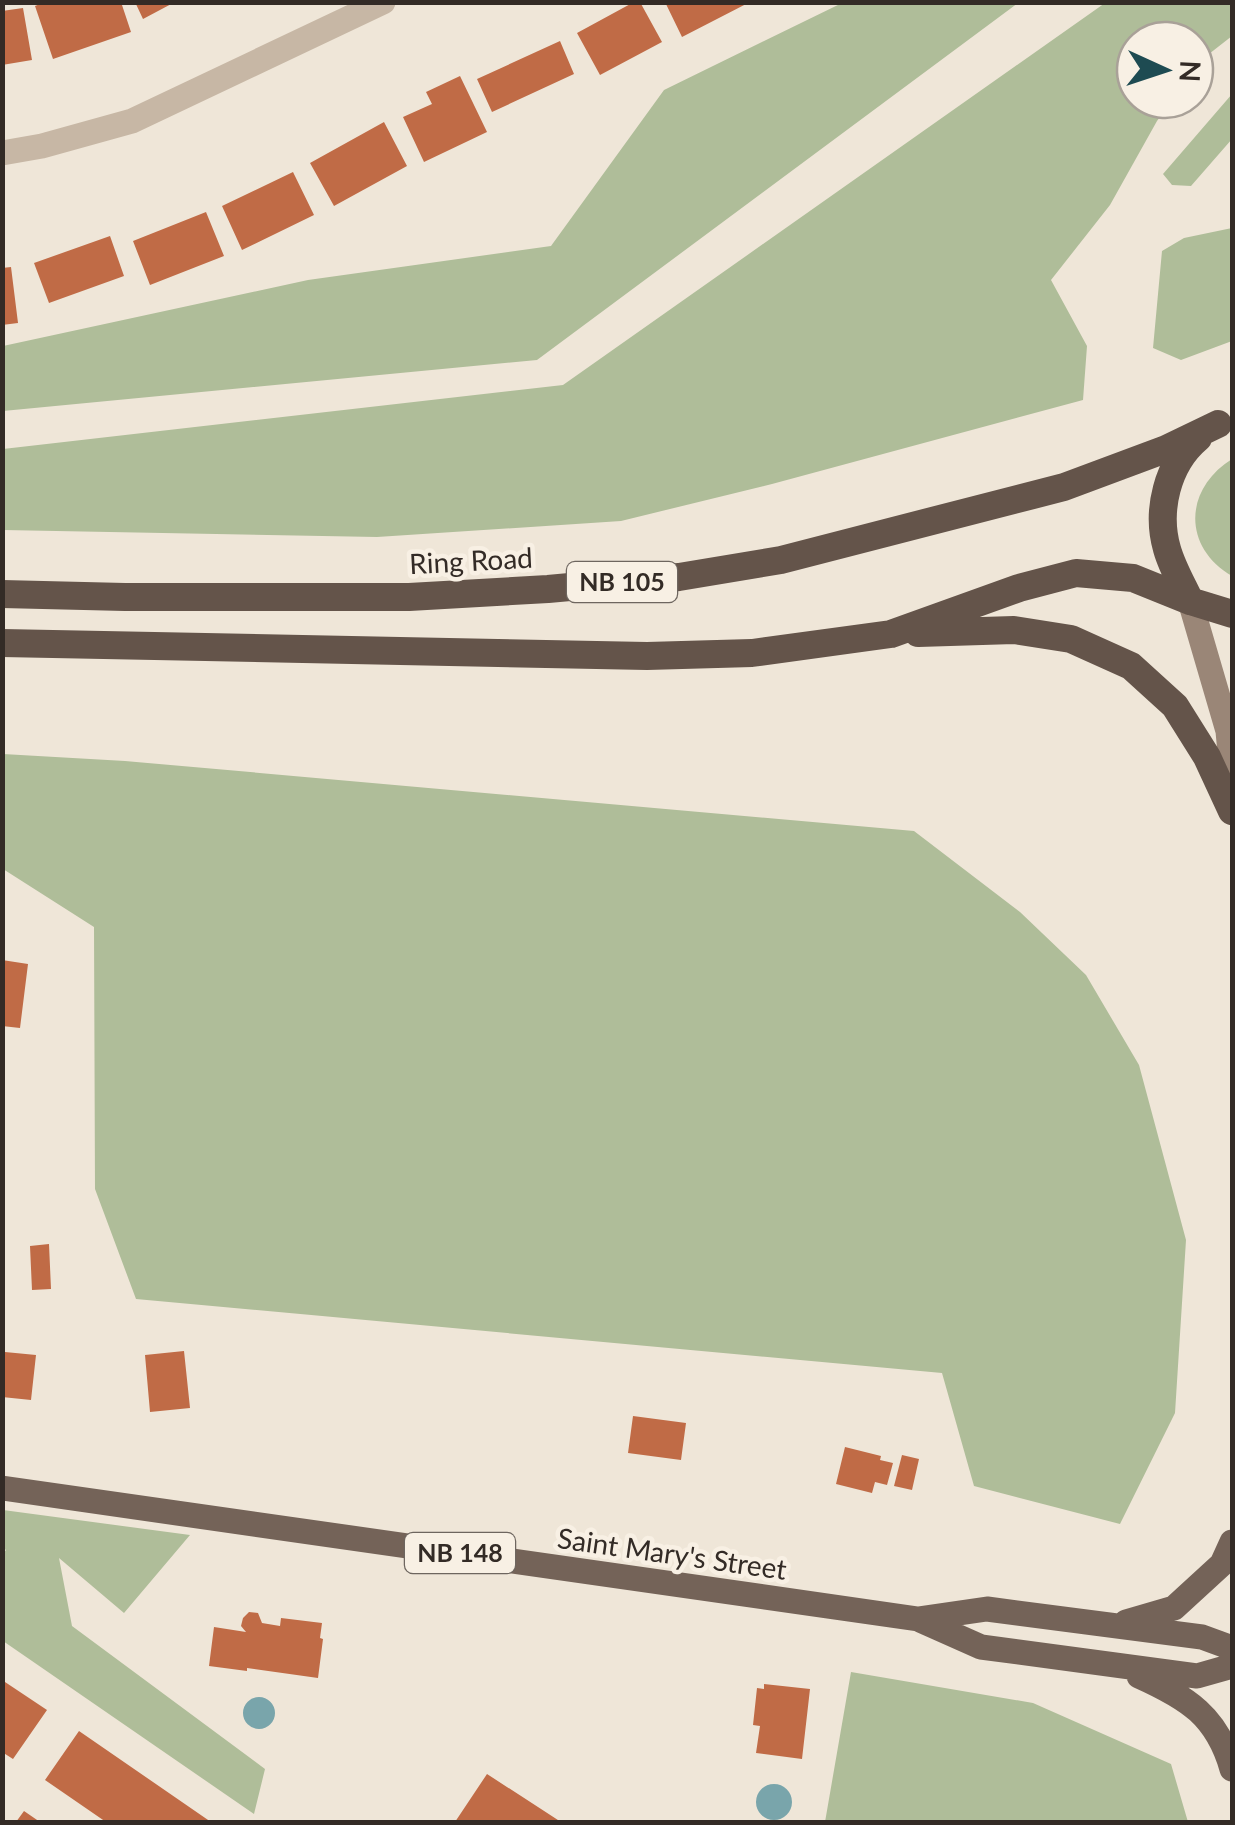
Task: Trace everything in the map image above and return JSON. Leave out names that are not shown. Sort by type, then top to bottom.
[{"type":"highway","name":"Ring Road","points":[[2,594],[409,597],[679,577],[781,560],[1064,487],[1225,422]]},
{"type":"highway","points":[[1190,601],[1166,547],[1164,496],[1176,463],[1193,442],[1225,422]]},
{"type":"highway","points":[[892,634],[1020,588],[1076,573],[1133,578],[1232,614]]},
{"type":"highway","points":[[2,643],[647,656],[752,653],[892,634],[1014,630],[1071,639],[1131,666],[1175,706],[1207,757],[1232,810]]},
{"type":"main road","points":[[1190,601],[1228,731],[1232,774]]},
{"type":"main road","name":"Saint Mary's Street","points":[[2,1488],[918,1619],[980,1647],[1197,1676],[1232,1666]]},
{"type":"main road","points":[[1115,1625],[1174,1608],[1222,1564],[1232,1542]]},
{"type":"main road","name":"Saint Mary's Street","points":[[918,1619],[987,1609],[1202,1637],[1232,1648]]},
{"type":"main road","points":[[1112,1664],[1169,1690],[1201,1712],[1224,1742],[1232,1769]]},
{"type":"street","points":[[2,153],[132,122],[383,2]]},
{"type":"green space","points":[[842,3],[1018,3],[537,360],[3,411],[3,346],[308,280],[551,246],[664,90]]},
{"type":"green space","points":[[1105,3],[1232,3],[1232,36],[1215,49],[1215,20],[1115,20],[1115,120],[1158,120],[1110,205],[1051,280],[1087,346],[1083,400],[621,521],[377,537],[3,530],[3,449],[563,385]]},
{"type":"green space","points":[[1232,94],[1232,139],[1191,186],[1172,185],[1163,174],[1210,120],[1215,120],[1215,114]]},
{"type":"green space","points":[[1232,228],[1232,341],[1181,360],[1153,348],[1162,251],[1184,238]]},
{"type":"green space","points":[[1232,459],[1232,576],[1204,550],[1195,518],[1205,486]]},
{"type":"green space","points":[[3,754],[125,761],[914,831],[1020,912],[1086,975],[1139,1065],[1186,1240],[1175,1413],[1120,1524],[974,1486],[942,1373],[136,1299],[95,1189],[94,927],[3,869]]},
{"type":"green space","points":[[3,1510],[190,1535],[124,1613],[59,1558],[72,1626],[265,1769],[254,1814],[3,1641]]},
{"type":"green space","points":[[851,1672],[1033,1703],[1171,1764],[1188,1822],[825,1822]]},
{"type":"water","points":[[259,1697],[271,1701],[275,1713],[271,1725],[259,1729],[247,1725],[243,1713],[247,1701]]},
{"type":"water","points":[[774,1784],[787,1789],[792,1802],[787,1815],[774,1820],[761,1815],[756,1802],[761,1789]]},
{"type":"building","points":[[45,2],[121,2],[131,32],[53,59],[35,6]]},
{"type":"building","points":[[135,2],[175,2],[143,19]]},
{"type":"building","points":[[640,2],[662,42],[600,75],[577,33]]},
{"type":"building","points":[[665,2],[750,2],[682,37]]},
{"type":"building","points":[[23,8],[32,60],[2,65],[2,11]]},
{"type":"building","points":[[560,41],[574,74],[492,112],[477,79]]},
{"type":"building","points":[[460,76],[487,132],[424,162],[403,117],[432,104],[426,92]]},
{"type":"building","points":[[384,122],[407,166],[334,206],[310,163]]},
{"type":"building","points":[[293,172],[314,215],[242,250],[222,206]]},
{"type":"building","points":[[206,212],[224,256],[150,285],[133,241]]},
{"type":"building","points":[[110,236],[124,276],[49,303],[34,263]]},
{"type":"building","points":[[11,267],[18,323],[2,325],[2,268]]},
{"type":"building","points":[[2,960],[28,964],[20,1028],[2,1026]]},
{"type":"building","points":[[49,1244],[51,1289],[32,1290],[30,1246]]},
{"type":"building","points":[[184,1351],[190,1408],[150,1412],[145,1355]]},
{"type":"building","points":[[5,1352],[36,1355],[31,1400],[2,1397]]},
{"type":"building","points":[[633,1416],[686,1423],[681,1460],[628,1453]]},
{"type":"building","points":[[845,1447],[893,1463],[887,1485],[875,1482],[872,1493],[836,1484]]},
{"type":"building","points":[[902,1455],[919,1459],[912,1490],[894,1486]]},
{"type":"building","points":[[249,1612],[258,1613],[262,1623],[280,1626],[281,1618],[322,1623],[318,1678],[209,1666],[214,1627],[246,1632],[241,1626]]},
{"type":"building","points":[[2,1680],[47,1710],[13,1759],[2,1752]]},
{"type":"building","points":[[764,1684],[810,1689],[802,1759],[756,1753],[760,1726],[753,1725],[757,1688],[764,1689]]},
{"type":"building","points":[[79,1731],[211,1822],[106,1822],[45,1780]]},
{"type":"building","points":[[487,1774],[561,1822],[455,1822]]},
{"type":"building","points":[[24,1811],[40,1822],[16,1822]]}]
